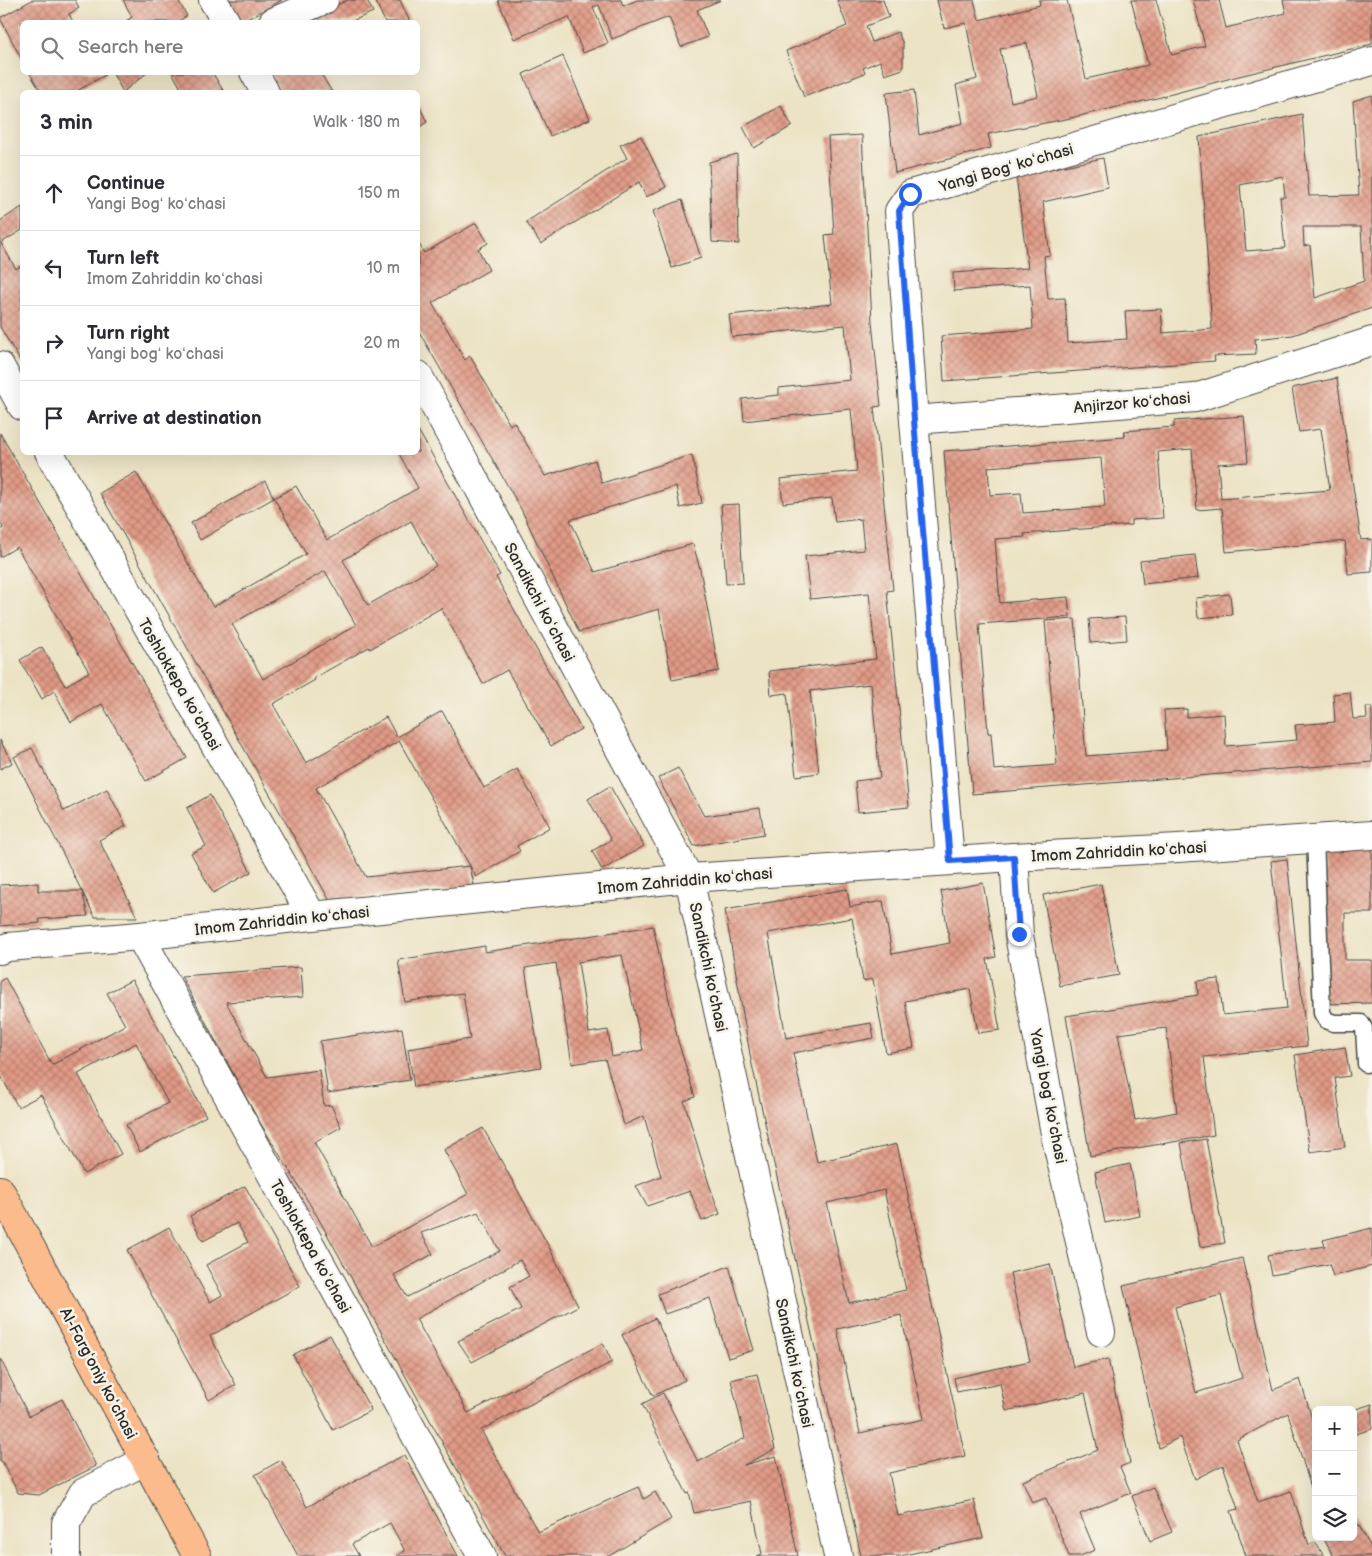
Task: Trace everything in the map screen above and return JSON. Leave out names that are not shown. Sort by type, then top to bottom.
[{"type":"main road","name":"Al-Fargʻoniy koʻchasi","points":[[0,1190],[198,1556]]},
{"type":"street","points":[[213,0],[225,20]]},
{"type":"street","points":[[278,20],[324,0]]},
{"type":"street","name":"Yangi Bogʻ koʻchasi","points":[[950,861],[899,211],[910,194],[1372,61]]},
{"type":"street","points":[[256,75],[264,90]]},
{"type":"street","name":"Anjirzor koʻchasi","points":[[914,420],[1195,398],[1372,341]]},
{"type":"street","points":[[0,366],[20,402]]},
{"type":"street","name":"Sandikchi koʻchasi","points":[[420,379],[689,878],[838,1556]]},
{"type":"street","name":"Toshloktepa koʻchasi","points":[[51,455],[312,916]]},
{"type":"street","name":"Imom Zahriddin koʻchasi","points":[[0,950],[8,947],[140,936],[312,916],[689,878],[1372,835]]},
{"type":"street","name":"Yangi bogʻ koʻchasi","points":[[1014,857],[1019,934],[1056,1139],[1101,1332]]},
{"type":"street","name":"Toshloktepa koʻchasi","points":[[140,936],[482,1556]]},
{"type":"street","points":[[66,1556],[66,1523],[83,1493],[146,1460]]},
{"type":"lane","points":[[1314,838],[1322,1013],[1326,1020],[1330,1022],[1361,1023],[1364,1028],[1366,1064]]},
{"type":"building","points":[[32,0],[75,0],[79,8],[69,14],[72,20],[20,20],[20,56],[0,18]]},
{"type":"building","points":[[123,0],[178,0],[187,16],[180,20],[128,20],[132,17]]},
{"type":"building","points":[[226,0],[282,0],[246,20],[238,20]]},
{"type":"building","points":[[348,0],[367,0],[373,12],[355,20],[303,20]]},
{"type":"building","points":[[375,0],[400,0],[409,20],[384,20]]},
{"type":"building","points":[[498,0],[621,0],[623,6],[637,0],[721,0],[697,10],[708,37],[681,47],[669,17],[612,39],[599,5],[593,7],[608,43],[583,53],[569,17],[514,39]]},
{"type":"building","points":[[837,0],[883,0],[889,17],[866,26],[872,42],[898,32],[903,44],[903,69],[885,75],[880,61],[863,68],[865,73],[804,97],[786,51],[847,26]]},
{"type":"building","points":[[937,0],[974,0],[979,20],[1040,5],[1039,0],[1067,0],[1086,79],[1148,65],[1131,0],[1156,0],[1172,55],[1205,46],[1193,0],[1219,0],[1226,28],[1286,13],[1283,0],[1372,0],[1372,44],[1157,98],[1066,119],[988,134],[991,148],[895,173],[886,93],[914,90],[919,135],[963,123],[956,85],[977,79],[966,23],[944,28]],"holes":[[[1027,43],[1038,96],[1011,102],[1000,49]]]},
{"type":"building","points":[[563,56],[590,119],[550,136],[523,74]]},
{"type":"building","points":[[31,75],[105,75],[79,90],[40,90]]},
{"type":"building","points":[[114,75],[144,75],[126,90],[122,90]]},
{"type":"building","points":[[174,75],[214,75],[223,90],[182,90]]},
{"type":"building","points":[[272,75],[322,75],[331,90],[280,90]]},
{"type":"building","points":[[1372,95],[1372,308],[1293,335],[1255,339],[1256,354],[1214,356],[1215,361],[944,381],[941,336],[1033,329],[1030,285],[954,291],[953,273],[1028,268],[1016,176],[1103,158],[1108,187],[1043,202],[1050,255],[1044,256],[1048,299],[1065,298],[1068,343],[1127,339],[1125,311],[1161,309],[1163,333],[1212,329],[1199,137],[1302,114],[1309,196],[1359,195],[1353,101]],"holes":[[[1283,176],[1285,197],[1280,197],[1285,248],[1246,251],[1240,185]],[[1303,227],[1361,227],[1364,281],[1315,298],[1310,245],[1304,246]]]},
{"type":"building","points":[[781,106],[792,126],[754,148],[743,127]]},
{"type":"building","points":[[420,108],[427,122],[420,127]]},
{"type":"building","points":[[862,135],[872,322],[881,406],[874,407],[893,590],[887,591],[909,807],[858,812],[855,781],[880,778],[871,684],[810,691],[819,773],[796,776],[787,693],[771,695],[769,671],[876,659],[869,593],[810,599],[805,556],[864,550],[861,519],[835,522],[832,498],[783,503],[780,479],[857,471],[851,409],[744,421],[742,399],[779,395],[779,388],[850,380],[845,325],[732,337],[729,315],[832,304],[825,235],[834,234],[828,137]]},
{"type":"building","points":[[641,136],[666,187],[646,197],[639,182],[541,244],[526,222],[627,158],[620,145]]},
{"type":"building","points":[[737,154],[739,244],[712,242],[709,162]]},
{"type":"building","points":[[682,200],[701,258],[672,268],[653,211]]},
{"type":"building","points":[[20,208],[20,231],[1,243],[16,269],[20,266],[20,361],[0,327],[0,221]]},
{"type":"building","points":[[476,223],[488,243],[478,249],[489,270],[432,303],[465,360],[470,356],[510,425],[514,422],[545,476],[595,460],[602,483],[692,455],[702,503],[680,508],[676,486],[570,520],[595,572],[693,544],[700,569],[719,671],[672,680],[659,609],[579,632],[521,509],[420,333],[420,246],[424,253]]},
{"type":"building","points":[[1337,378],[1361,540],[1372,539],[1372,572],[1348,574],[1345,541],[1226,552],[1222,508],[1197,510],[1192,449],[1158,452],[1163,518],[1131,520],[1131,525],[1024,534],[1025,537],[995,539],[1000,603],[1068,597],[1070,617],[979,624],[988,733],[991,733],[994,770],[1057,765],[1045,621],[1075,619],[1086,756],[1167,750],[1164,710],[1187,709],[1187,717],[1224,714],[1226,746],[1297,740],[1295,725],[1335,722],[1333,694],[1350,692],[1353,719],[1367,718],[1366,707],[1372,707],[1372,762],[972,794],[944,451],[1125,437],[1124,431],[1174,427],[1174,421],[1244,416],[1248,462],[1218,464],[1221,499],[1330,490],[1321,429],[1299,432],[1292,388]],"holes":[[[1101,458],[1105,507],[1023,513],[1021,493],[990,495],[988,467]]]},
{"type":"building","points":[[0,433],[187,758],[146,781],[102,704],[71,722],[54,691],[42,699],[20,660],[42,647],[65,686],[89,672],[17,547],[0,557],[0,530],[3,528],[0,522]]},
{"type":"building","points":[[420,434],[500,575],[496,577],[581,729],[551,746],[507,670],[483,684],[441,608],[370,649],[369,647],[314,678],[315,680],[273,704],[306,763],[386,717],[397,737],[442,711],[484,788],[517,769],[550,827],[517,846],[520,851],[476,877],[470,866],[474,885],[330,901],[100,493],[136,472],[213,607],[306,554],[274,498],[296,486],[327,540],[418,488],[400,455],[420,455]],"holes":[[[411,521],[436,566],[368,605],[343,560]],[[325,571],[356,625],[263,679],[232,624]],[[399,741],[470,866],[366,877],[316,788]]]},
{"type":"building","points":[[265,481],[274,498],[200,540],[191,523]]},
{"type":"building","points":[[739,504],[743,583],[726,584],[721,505]]},
{"type":"building","points":[[1195,555],[1198,578],[1143,584],[1140,561]]},
{"type":"building","points":[[1230,594],[1232,615],[1198,618],[1196,598]]},
{"type":"building","points":[[1125,617],[1127,640],[1091,643],[1089,619]]},
{"type":"building","points":[[0,740],[12,763],[0,769]]},
{"type":"building","points":[[32,748],[64,811],[107,789],[126,826],[99,840],[137,917],[95,917],[14,757]]},
{"type":"building","points":[[678,768],[704,816],[760,808],[764,834],[694,846],[658,778]]},
{"type":"building","points":[[610,786],[644,846],[602,870],[592,851],[611,840],[588,799]]},
{"type":"building","points":[[210,795],[251,872],[213,893],[191,853],[206,846],[187,808]]},
{"type":"building","points":[[1372,849],[1372,913],[1345,913],[1345,960],[1372,960],[1372,1003],[1326,1004],[1324,850]]},
{"type":"building","points":[[1287,859],[1307,1046],[1204,1057],[1214,1135],[1090,1156],[1066,1016],[1198,995],[1197,981],[1219,979],[1223,1015],[1287,1008],[1271,861]],"holes":[[[1166,1028],[1177,1112],[1135,1120],[1118,1034]]]},
{"type":"building","points":[[38,883],[38,891],[82,891],[88,916],[39,919],[40,923],[0,926],[0,885]]},
{"type":"building","points":[[983,883],[996,957],[987,959],[1000,1030],[978,1033],[970,989],[905,1001],[914,1048],[886,1053],[873,979],[863,981],[852,918],[768,933],[786,1038],[871,1023],[874,1038],[793,1053],[817,1162],[897,1144],[965,1456],[889,1473],[898,1516],[974,1500],[983,1538],[900,1556],[861,1556],[751,1060],[725,910],[847,889],[850,907],[883,901],[892,954],[950,943],[941,891]],"holes":[[[884,1190],[906,1290],[849,1303],[827,1203]],[[901,1315],[924,1419],[860,1433],[837,1329]]]},
{"type":"building","points":[[1101,884],[1119,975],[1060,986],[1043,895]]},
{"type":"building","points":[[653,926],[678,1041],[695,1097],[684,1101],[720,1214],[702,1221],[690,1191],[647,1206],[636,1186],[661,1176],[644,1116],[624,1125],[605,1059],[572,1064],[556,963],[525,968],[541,1067],[414,1087],[408,1049],[470,1039],[463,993],[405,1002],[398,960],[485,946],[485,952]],"holes":[[[622,955],[643,1050],[612,1057],[608,1030],[589,1033],[578,962]]]},
{"type":"building","points":[[301,967],[303,997],[226,1002],[267,1077],[319,1070],[324,1106],[331,1105],[341,1127],[314,1142],[372,1247],[468,1194],[444,1150],[483,1128],[548,1245],[578,1306],[472,1362],[458,1341],[521,1309],[510,1287],[529,1276],[520,1260],[416,1319],[468,1413],[603,1343],[612,1362],[481,1430],[538,1532],[638,1487],[644,1499],[655,1492],[671,1519],[609,1556],[505,1556],[317,1216],[256,1116],[181,976]],"holes":[[[478,1212],[500,1251],[407,1297],[394,1275],[433,1254],[421,1233]]]},
{"type":"building","points":[[5,978],[52,1065],[125,1025],[107,993],[132,980],[206,1116],[140,1152],[126,1125],[168,1103],[136,1043],[78,1074],[121,1154],[84,1174],[41,1095],[18,1107],[0,1074],[0,981]]},
{"type":"building","points":[[402,1028],[410,1080],[328,1093],[320,1041]]},
{"type":"building","points":[[1345,1047],[1350,1076],[1335,1078],[1345,1147],[1310,1152],[1295,1055]]},
{"type":"building","points":[[1206,1139],[1225,1243],[1200,1247],[1181,1143]]},
{"type":"building","points":[[1130,1164],[1140,1216],[1105,1223],[1095,1172]]},
{"type":"building","points":[[245,1186],[300,1286],[210,1336],[236,1385],[209,1400],[127,1250],[169,1227],[210,1302],[222,1295],[206,1265],[248,1242],[237,1223],[203,1241],[190,1216]]},
{"type":"building","points":[[1372,1228],[1372,1266],[1333,1276],[1329,1264],[1272,1275],[1268,1255],[1325,1246],[1323,1240]]},
{"type":"building","points":[[1242,1258],[1273,1390],[1300,1379],[1312,1419],[1312,1491],[1288,1413],[1237,1440],[1258,1502],[1291,1491],[1309,1545],[1315,1542],[1324,1556],[1246,1556],[1231,1511],[1238,1509],[1223,1465],[1195,1479],[1180,1437],[1159,1448],[1123,1286]],"holes":[[[1221,1295],[1242,1378],[1196,1393],[1175,1307]]]},
{"type":"building","points":[[1050,1264],[1073,1367],[1108,1359],[1130,1463],[1120,1467],[1131,1493],[1080,1514],[1095,1550],[1080,1556],[1069,1556],[1046,1498],[1032,1503],[1023,1481],[1098,1450],[1085,1393],[1006,1411],[1000,1383],[957,1392],[954,1378],[1030,1361],[1010,1273]]},
{"type":"building","points":[[729,1266],[754,1350],[728,1358],[710,1298],[665,1314],[658,1294]]},
{"type":"building","points":[[655,1318],[685,1380],[653,1396],[622,1335]]},
{"type":"building","points":[[330,1335],[371,1410],[333,1430],[293,1355]]},
{"type":"building","points":[[0,1358],[29,1416],[62,1399],[96,1466],[39,1495],[18,1493],[2,1461],[0,1462]]},
{"type":"building","points":[[757,1374],[775,1449],[744,1465],[776,1456],[798,1556],[757,1556],[762,1554],[751,1501],[694,1513],[689,1492],[687,1494],[642,1404],[663,1393],[698,1462],[745,1438],[731,1380]]},
{"type":"building","points":[[1372,1404],[1372,1429],[1357,1434],[1357,1409]]},
{"type":"building","points":[[404,1455],[458,1556],[396,1556],[405,1551],[390,1523],[352,1544],[359,1556],[298,1556],[255,1475],[281,1460],[307,1507]]},
{"type":"building","points":[[1153,1487],[1172,1532],[1150,1541],[1132,1496]]},
{"type":"building","points":[[1357,1522],[1372,1549],[1372,1556],[1333,1556],[1325,1541],[1357,1541]]},
{"type":"route","points":[[910,194],[899,211],[950,861],[1014,857],[1019,934]]}]
